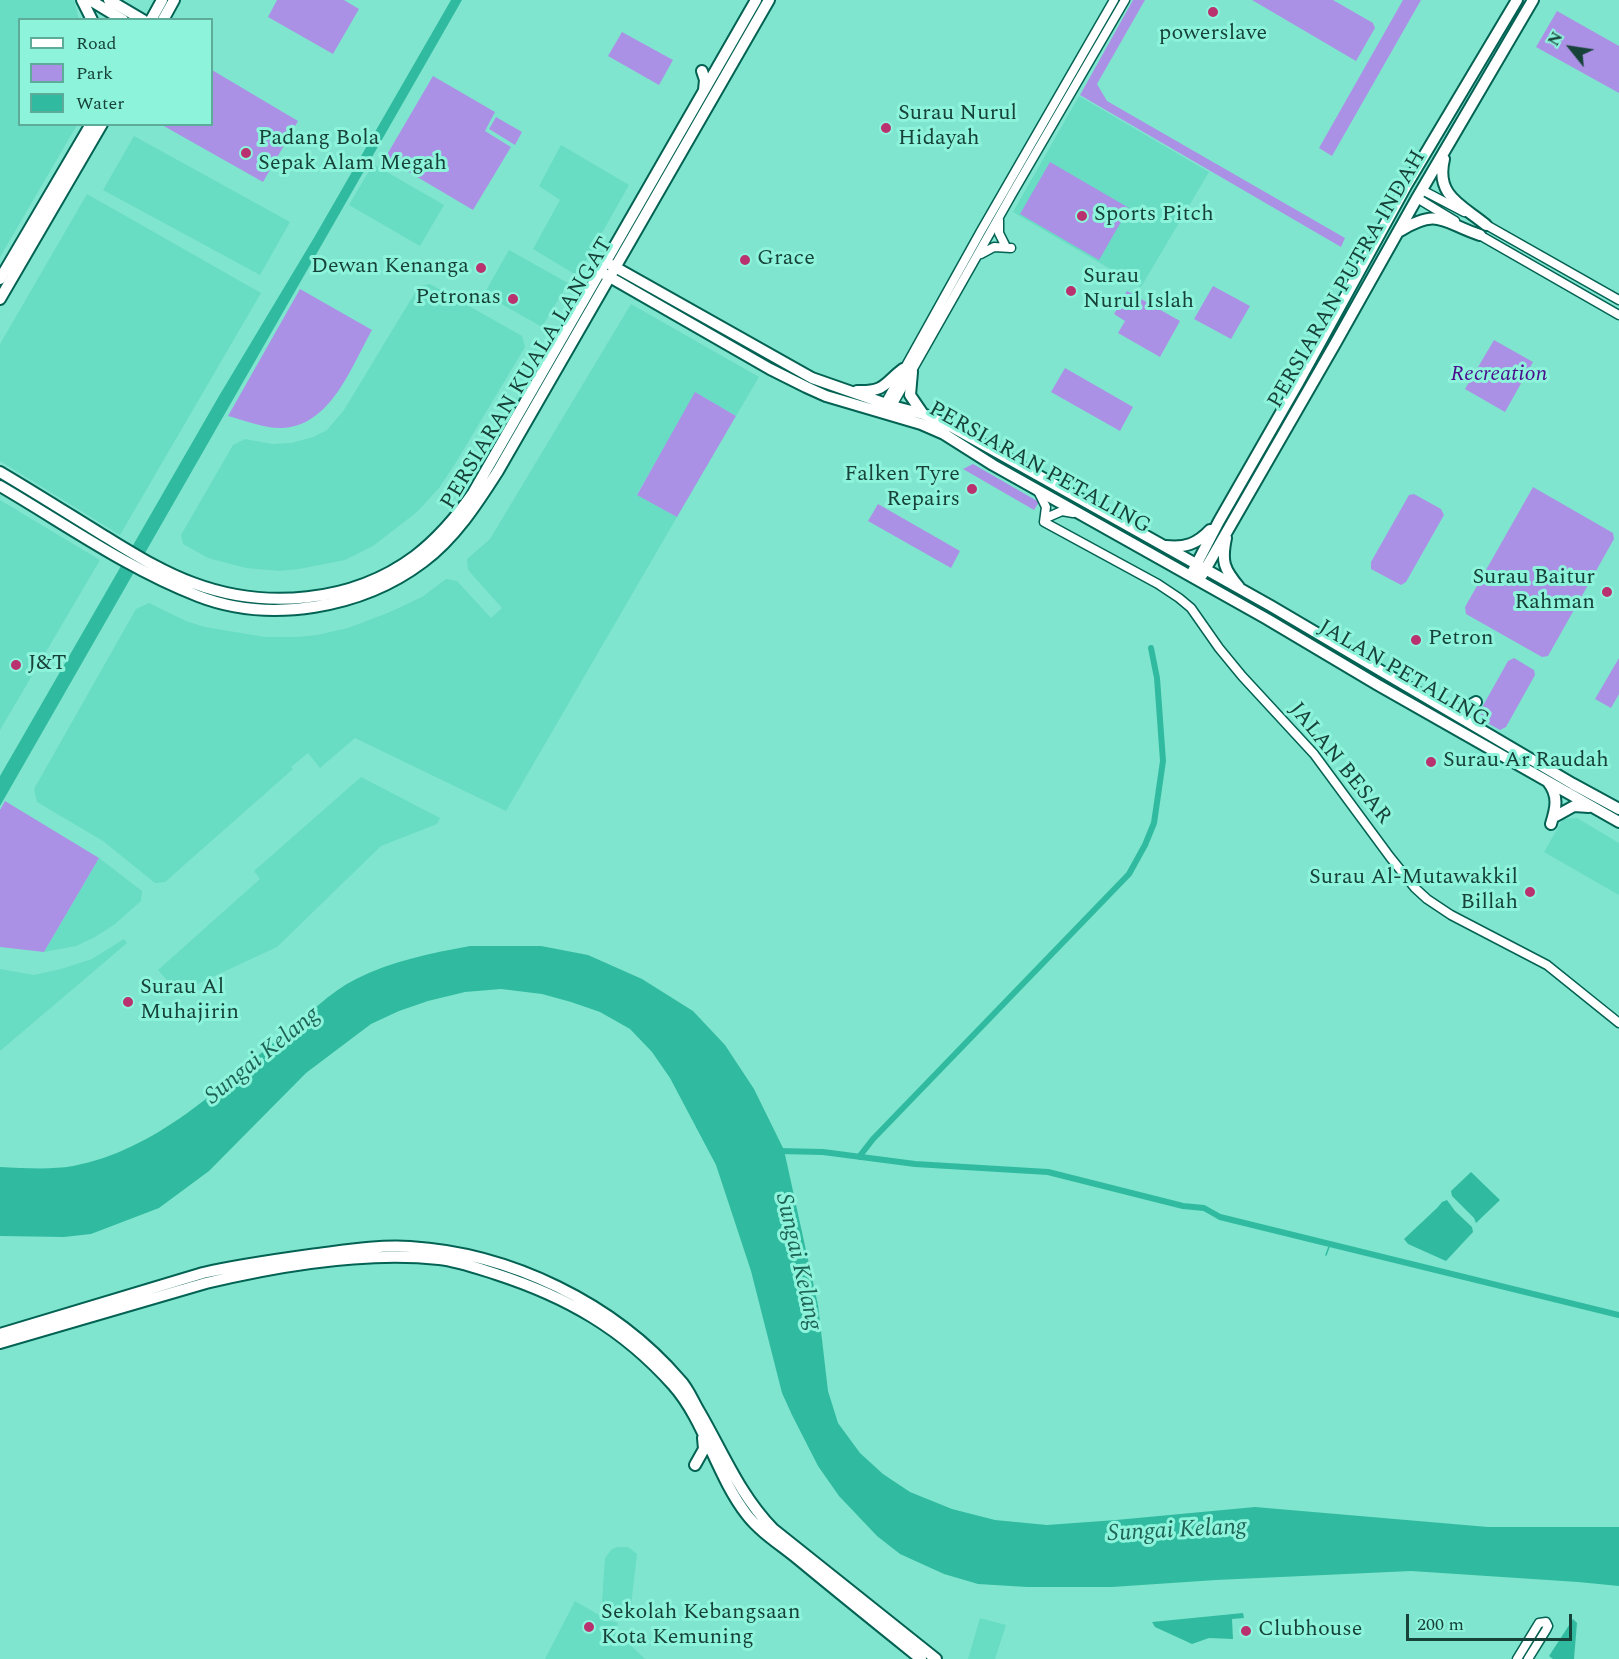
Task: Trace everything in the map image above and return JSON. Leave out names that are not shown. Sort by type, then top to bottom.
[{"type":"main road","points":[[82,0],[91,18]]},
{"type":"main road","points":[[90,0],[120,18]]},
{"type":"main road","points":[[109,0],[140,18]]},
{"type":"main road","points":[[152,18],[162,0]]},
{"type":"main road","points":[[164,18],[174,0]]},
{"type":"main road","name":"PERSIARAN KUALA LANGAT","points":[[123,553],[166,583],[201,597],[255,609],[299,608],[326,604],[367,592],[423,562],[454,532],[482,497],[519,424],[608,270],[756,0]]},
{"type":"main road","name":"PERSIARAN KUALA LANGAT","points":[[519,424],[599,295],[608,270],[628,244],[769,0]]},
{"type":"main road","name":"PERSIARAN PUTRA INDAH","points":[[1197,573],[1219,521],[1429,148],[1516,0]]},
{"type":"main road","name":"PERSIARAN PUTRA INDAH","points":[[1197,573],[1230,527],[1398,233],[1418,193],[1533,0]]},
{"type":"main road","points":[[703,93],[705,80],[703,72],[716,69],[719,64]]},
{"type":"main road","points":[[0,299],[75,160],[90,126]]},
{"type":"main road","points":[[0,279],[75,160],[100,126]]},
{"type":"main road","points":[[1452,139],[1443,161],[1442,171],[1446,189],[1454,202],[1486,225]]},
{"type":"main road","points":[[1380,234],[1404,199],[1418,193],[1416,180],[1427,159],[1429,148]]},
{"type":"main road","points":[[1398,233],[1418,221],[1434,218],[1443,219],[1480,235]]},
{"type":"main road","points":[[628,244],[626,260],[636,279]]},
{"type":"main road","name":"PERSIARAN PETALING","points":[[608,270],[636,279],[812,378],[848,391],[932,428],[1083,516],[1197,573]]},
{"type":"main road","name":"PERSIARAN PETALING","points":[[608,270],[641,294],[770,369],[806,387],[826,396],[886,409],[923,414],[952,427],[1159,545],[1197,573]]},
{"type":"main road","points":[[1355,280],[1346,304],[1348,310],[1352,309],[1367,288]]},
{"type":"main road","points":[[599,295],[615,289],[641,294]]},
{"type":"main road","points":[[1326,334],[1339,318],[1343,318],[1344,324],[1335,344]]},
{"type":"main road","points":[[848,391],[866,392],[884,387],[907,371],[910,395],[916,407],[923,414]]},
{"type":"main road","points":[[0,472],[123,553]]},
{"type":"main road","points":[[1,486],[123,553]]},
{"type":"main road","points":[[1159,545],[1180,547],[1193,544],[1204,537],[1219,521]]},
{"type":"main road","points":[[1230,527],[1224,548],[1224,563],[1230,576],[1244,592]]},
{"type":"main road","name":"JALAN PETALING","points":[[1197,573],[1244,592],[1619,809]]},
{"type":"main road","name":"JALAN PETALING","points":[[1197,573],[1619,822]]},
{"type":"main road","points":[[1443,708],[1464,709],[1475,703],[1477,720],[1483,730]]},
{"type":"main road","points":[[1546,780],[1556,797],[1553,820],[1574,806],[1595,808]]},
{"type":"main road","points":[[0,1334],[180,1280],[238,1275],[378,1256],[441,1259],[474,1267],[547,1293],[574,1300],[620,1324],[682,1381],[747,1500],[773,1529],[936,1659]]},
{"type":"main road","points":[[0,1343],[204,1278]]},
{"type":"main road","points":[[574,1300],[622,1337],[667,1379],[686,1401],[719,1471],[748,1516],[921,1659]]},
{"type":"main road","points":[[702,1433],[704,1449],[695,1466],[709,1464],[719,1471]]},
{"type":"street","points":[[886,409],[1114,0]]},
{"type":"street","points":[[907,371],[977,258],[1125,0]]},
{"type":"street","points":[[1418,193],[1486,225],[1619,300]]},
{"type":"street","points":[[1418,193],[1480,235],[1619,315]]},
{"type":"street","points":[[977,258],[991,248],[1008,247],[998,225],[999,217]]},
{"type":"street","points":[[1563,269],[1562,275],[1570,286]]},
{"type":"street","points":[[1034,488],[1045,502],[1046,518],[1062,511],[1083,516]]},
{"type":"street","name":"JALAN BESAR","points":[[1046,518],[1044,522],[1166,589],[1191,608],[1219,648],[1321,763],[1390,857],[1427,899],[1450,915],[1547,966],[1619,1023]]},
{"type":"street","points":[[1517,1659],[1539,1623],[1546,1622],[1547,1628],[1528,1659]]},
{"type":"shaded area","points":[[0,0],[74,0],[79,18],[18,18],[18,126],[76,126],[0,257]]},
{"type":"shaded area","points":[[1079,96],[1209,172],[1141,287],[1013,212]]},
{"type":"shaded area","points":[[134,136],[290,222],[260,275],[103,190]]},
{"type":"shaded area","points":[[561,145],[629,185],[576,275],[533,249],[560,200],[539,186]]},
{"type":"shaded area","points":[[373,164],[444,205],[420,246],[349,205]]},
{"type":"shaded area","points":[[87,194],[261,293],[120,535],[0,461],[0,344]]},
{"type":"shaded area","points":[[509,250],[568,283],[542,327],[484,294]]},
{"type":"shaded area","points":[[430,284],[522,336],[525,347],[455,464],[439,488],[417,512],[373,546],[345,560],[299,569],[279,571],[246,568],[208,558],[183,544],[181,535],[233,445],[245,439],[272,444],[291,443],[313,437],[327,430],[344,410],[419,286]]},
{"type":"shaded area","points":[[631,304],[759,377],[736,416],[696,393],[637,494],[677,517],[506,811],[355,738],[320,768],[308,753],[291,767],[293,769],[165,882],[155,883],[103,841],[37,802],[34,789],[136,609],[149,603],[186,621],[205,627],[265,637],[296,637],[348,628],[390,612],[422,597],[446,579],[457,581],[491,618],[502,608],[468,570],[467,559],[490,539]]},
{"type":"shaded area","points":[[0,500],[100,560],[0,730]]},
{"type":"shaded area","points":[[361,777],[440,818],[437,824],[381,846],[277,947],[178,993],[158,970],[260,879],[254,871]]},
{"type":"shaded area","points":[[1577,818],[1619,843],[1619,895],[1544,852],[1563,819]]},
{"type":"shaded area","points":[[99,858],[142,891],[141,901],[115,924],[95,937],[76,946],[44,952]]},
{"type":"shaded area","points":[[124,939],[127,943],[0,1051],[0,969],[34,975],[61,969],[92,959]]},
{"type":"shaded area","points":[[628,1547],[637,1554],[630,1614],[609,1612],[605,1610],[602,1602],[605,1558],[612,1549]]},
{"type":"shaded area","name":"Sekolah Kebangsaan Kota Kemuning","points":[[575,1601],[604,1618],[618,1623],[616,1631],[645,1659],[545,1659]]},
{"type":"shaded area","points":[[980,1618],[1006,1625],[995,1659],[968,1659]]},
{"type":"green space","points":[[277,0],[344,0],[359,9],[333,54],[268,17]]},
{"type":"green space","points":[[1133,0],[1145,0],[1097,84],[1107,101],[1345,238],[1341,247],[1080,95]]},
{"type":"green space","points":[[1252,0],[1333,0],[1373,23],[1375,28],[1356,61]]},
{"type":"green space","points":[[1403,0],[1421,0],[1332,156],[1319,148]]},
{"type":"green space","points":[[1557,11],[1619,46],[1619,93],[1536,47]]},
{"type":"green space","points":[[622,32],[673,60],[659,85],[608,56]]},
{"type":"green space","name":"Padang Bola Sepak Alam Megah","points":[[213,71],[298,121],[263,182],[164,126],[213,126]]},
{"type":"green space","points":[[433,76],[495,112],[485,131],[511,147],[473,210],[385,158]]},
{"type":"green space","points":[[496,117],[522,132],[515,145],[489,129]]},
{"type":"green space","points":[[1050,162],[1129,208],[1099,260],[1020,214]]},
{"type":"green space","points":[[1213,286],[1250,306],[1231,339],[1194,319]]},
{"type":"green space","points":[[300,289],[372,330],[347,377],[326,406],[314,417],[299,425],[276,428],[228,416]]},
{"type":"green space","points":[[1127,291],[1180,321],[1160,357],[1118,333],[1125,321],[1114,314]]},
{"type":"green space","name":"Recreation","points":[[1494,340],[1533,362],[1505,412],[1465,389]]},
{"type":"green space","points":[[1065,368],[1133,407],[1120,431],[1051,392]]},
{"type":"green space","points":[[695,392],[736,416],[677,517],[637,495]]},
{"type":"green space","points":[[973,464],[1039,502],[1034,510],[963,469]]},
{"type":"green space","points":[[1533,487],[1613,533],[1614,539],[1548,656],[1542,657],[1466,614],[1465,607]]},
{"type":"green space","points":[[1414,494],[1441,509],[1444,515],[1406,582],[1401,585],[1371,569],[1371,562],[1409,495]]},
{"type":"green space","points":[[878,504],[960,551],[951,568],[868,521]]},
{"type":"green space","points":[[1514,658],[1534,670],[1535,675],[1506,727],[1500,730],[1482,720],[1480,711],[1508,661]]},
{"type":"green space","points":[[1619,658],[1619,694],[1611,708],[1595,699]]},
{"type":"green space","points":[[5,801],[99,858],[44,952],[0,947],[0,810]]},
{"type":"water","points":[[451,0],[462,0],[0,806],[0,776]]},
{"type":"water","name":"Sungai Kelang","points":[[470,946],[541,946],[588,955],[642,979],[693,1011],[725,1045],[754,1089],[784,1150],[818,1305],[828,1391],[838,1423],[860,1453],[883,1474],[910,1492],[952,1509],[995,1520],[1047,1525],[1255,1507],[1488,1527],[1619,1527],[1619,1586],[1411,1571],[1112,1587],[1027,1587],[978,1584],[944,1574],[900,1554],[877,1536],[839,1496],[818,1466],[792,1415],[782,1393],[751,1271],[716,1165],[670,1078],[652,1052],[630,1029],[600,1012],[542,994],[501,989],[465,992],[399,1011],[371,1024],[306,1073],[209,1171],[159,1208],[91,1234],[64,1237],[0,1236],[0,1167],[73,1166],[104,1158],[132,1146],[186,1114],[346,984],[397,962]]},
{"type":"water","points":[[1471,1172],[1500,1200],[1476,1223],[1474,1218],[1452,1196],[1451,1191]]},
{"type":"water","points":[[1447,1200],[1472,1227],[1473,1232],[1446,1261],[1408,1244],[1404,1239],[1442,1202]]},
{"type":"water","points":[[1243,1613],[1244,1618],[1232,1619],[1233,1639],[1209,1638],[1192,1644],[1155,1627],[1152,1622]]},
{"type":"water","points":[[1573,1619],[1577,1623],[1574,1659],[1553,1659],[1549,1656]]},
{"type":"waterway","points":[[859,1157],[873,1139],[1129,874],[1154,823],[1163,761],[1157,678],[1151,648]]},
{"type":"waterway","points":[[778,1151],[823,1152],[915,1164],[1048,1172],[1183,1206],[1204,1208],[1220,1217],[1619,1315]]},
{"type":"waterway","points":[[1326,1255],[1330,1244]]},
{"type":"place","name":"powerslave","points":[[1213,12]]},
{"type":"place","name":"Surau Nurul Hidayah","points":[[886,128]]},
{"type":"place","name":"Padang Bola Sepak Alam Megah","points":[[246,153]]},
{"type":"place","name":"Sports Pitch","points":[[1082,216]]},
{"type":"place","name":"Grace","points":[[745,260]]},
{"type":"place","name":"Dewan Kenanga","points":[[481,268]]},
{"type":"place","name":"Surau Nurul Islah","points":[[1071,291]]},
{"type":"place","name":"Petronas","points":[[513,299]]},
{"type":"place","name":"Falken Tyre Repairs","points":[[972,489]]},
{"type":"place","name":"Surau Baitur Rahman","points":[[1607,592]]},
{"type":"place","name":"Petron","points":[[1416,640]]},
{"type":"place","name":"J&T","points":[[16,665]]},
{"type":"place","name":"Surau Ar Raudah","points":[[1431,762]]},
{"type":"place","name":"Surau Al-Mutawakkil Billah","points":[[1530,892]]},
{"type":"place","name":"Surau Al Muhajirin","points":[[128,1002]]},
{"type":"place","name":"Sekolah Kebangsaan Kota Kemuning","points":[[589,1627]]},
{"type":"place","name":"Clubhouse","points":[[1246,1631]]}]
